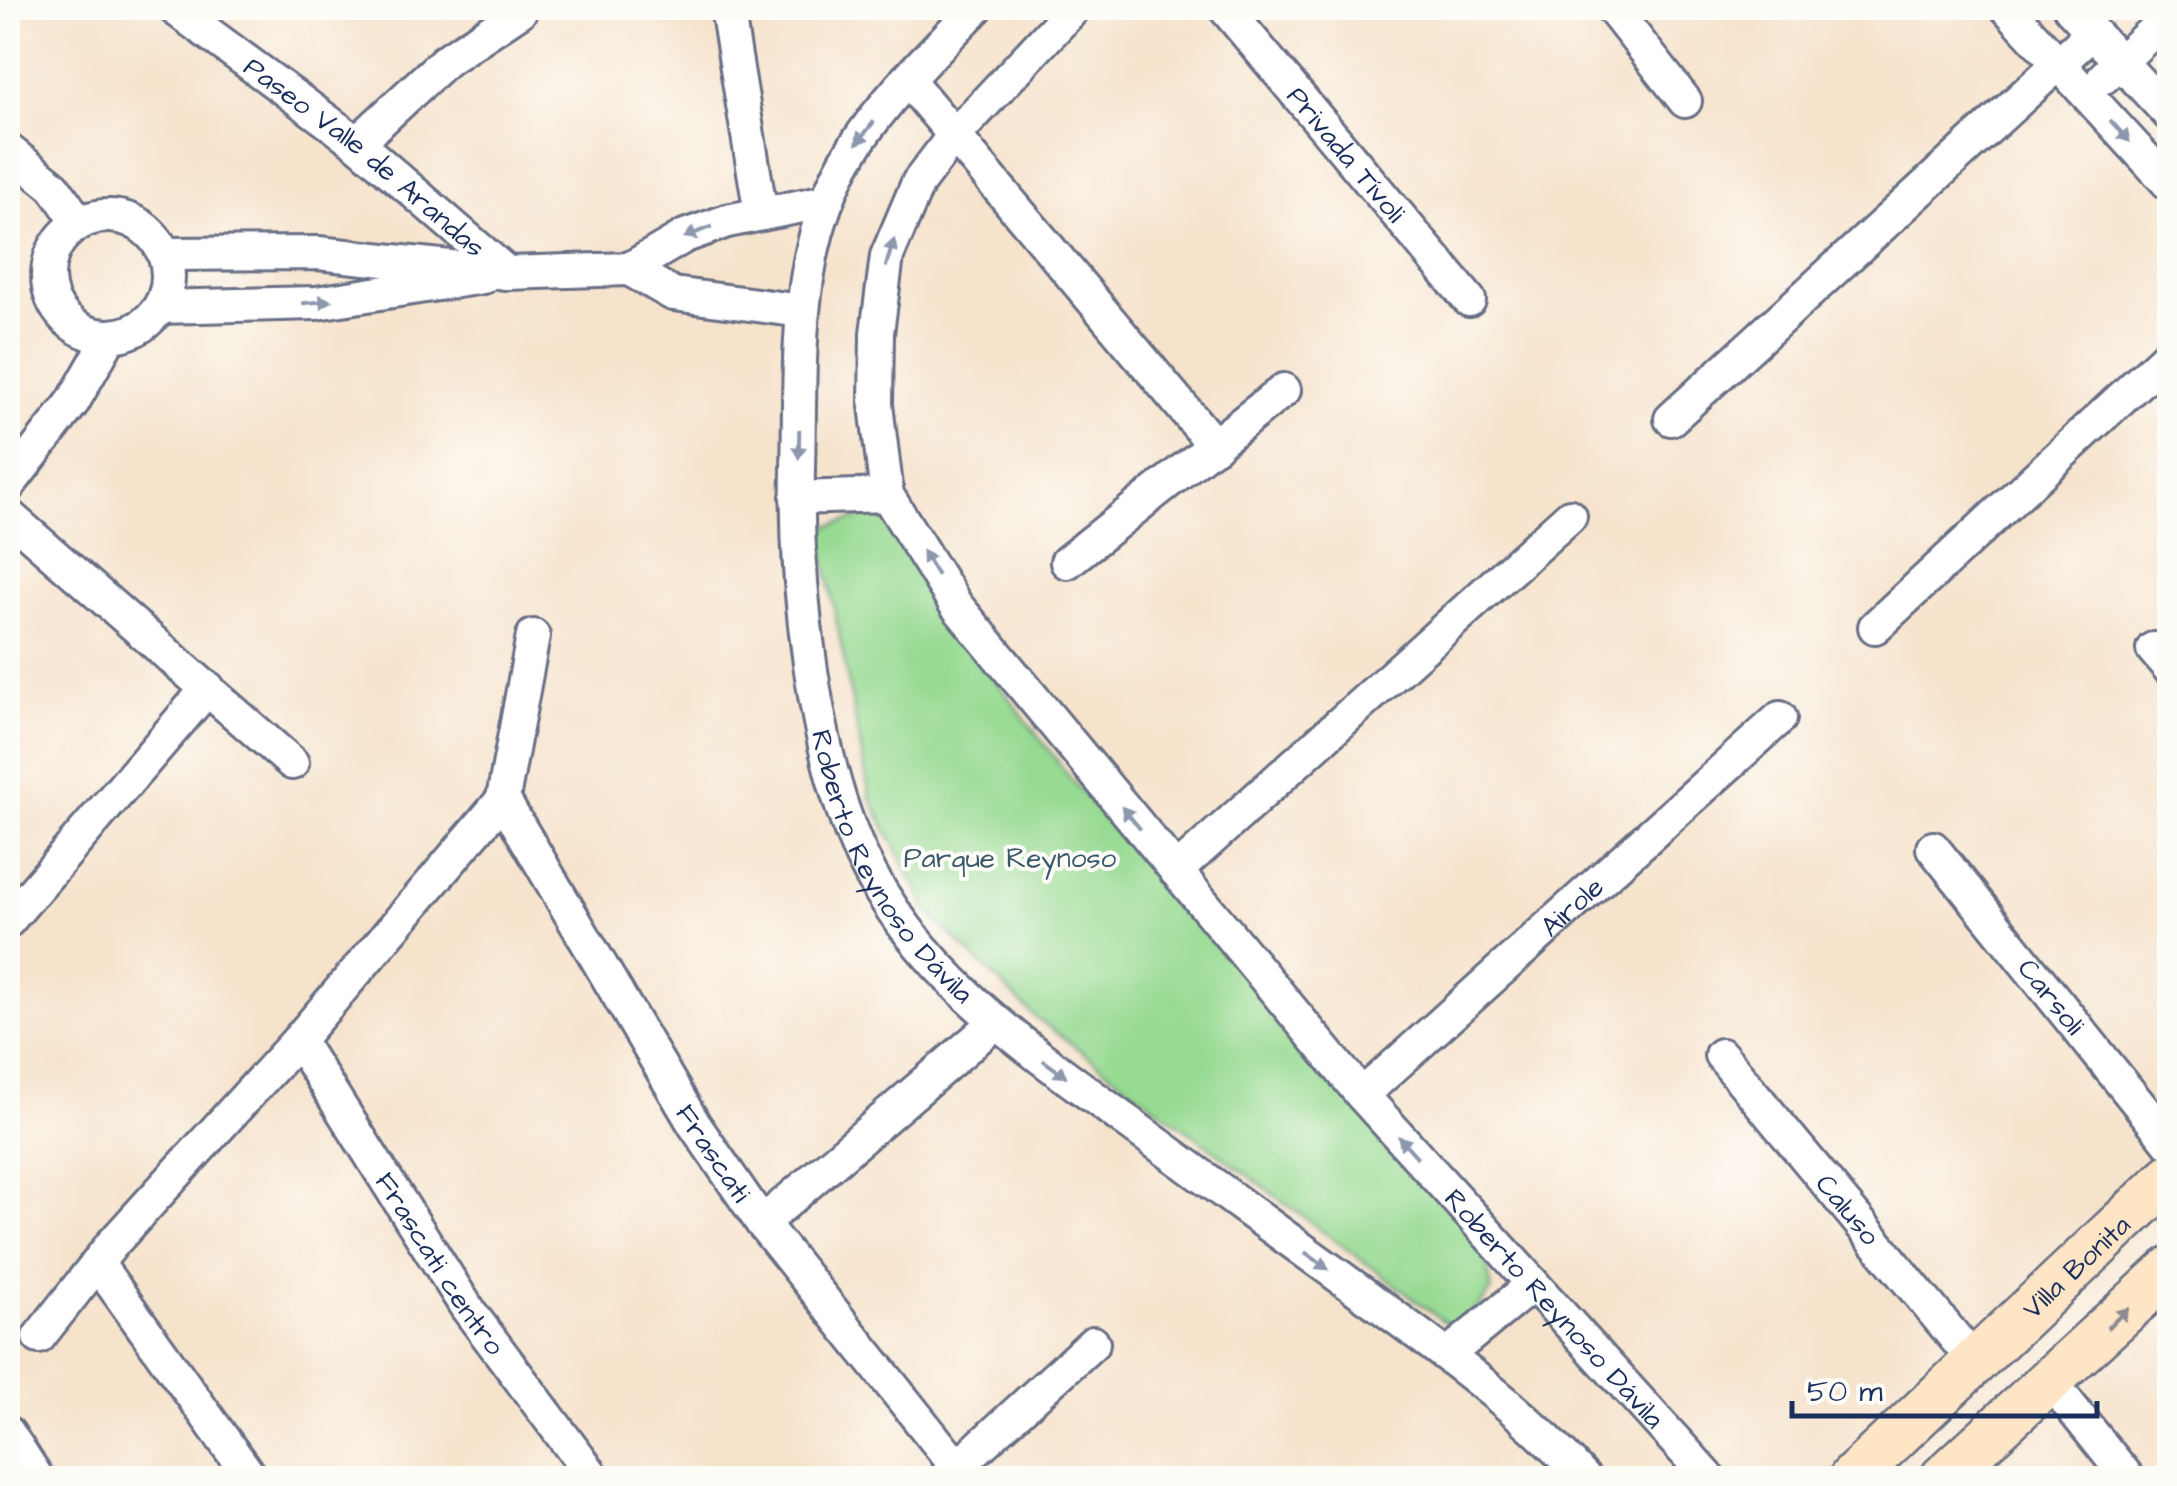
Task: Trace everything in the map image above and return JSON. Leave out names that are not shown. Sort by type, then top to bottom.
[{"type":"street","name":"Paseo Valle de Arandas","points":[[174,8],[357,143],[507,272]]},
{"type":"street","points":[[728,8],[761,214]]},
{"type":"street","name":"Roberto Reynoso Dávila","points":[[976,8],[908,79],[852,150],[827,202],[810,253],[802,310],[797,498],[810,648],[840,802],[863,859],[904,925],[994,1024],[1447,1355],[1550,1440],[1584,1478]]},
{"type":"street","name":"Roberto Reynoso Dávila","points":[[1074,8],[952,138],[918,182],[887,256],[877,333],[876,405],[887,495],[956,605],[1362,1095],[1708,1478]]},
{"type":"street","name":"Privada Tívoli","points":[[1225,8],[1469,300]]},
{"type":"street","points":[[1612,8],[1685,101]]},
{"type":"street","points":[[2007,8],[2170,185]]},
{"type":"street","points":[[2070,8],[2170,115]]},
{"type":"street","points":[[357,143],[445,61],[520,11]]},
{"type":"street","points":[[2086,94],[2170,16]]},
{"type":"street","points":[[1671,418],[2092,33]]},
{"type":"street","points":[[908,79],[952,138],[1215,446]]},
{"type":"street","points":[[8,150],[54,187],[79,223]]},
{"type":"street","points":[[629,270],[685,236],[761,214],[827,202]]},
{"type":"street","points":[[104,216],[128,220],[150,233],[164,254],[169,278],[160,307],[139,328],[110,337],[88,334],[68,322],[53,304],[47,281],[50,259],[62,238],[79,223],[104,216]]},
{"type":"street","points":[[164,254],[318,252],[507,272],[629,270],[673,294],[802,310]]},
{"type":"street","points":[[160,307],[316,303],[412,292],[507,272]]},
{"type":"street","points":[[8,486],[74,402],[110,337]]},
{"type":"street","points":[[1875,627],[2170,353]]},
{"type":"street","points":[[1067,562],[1284,390]]},
{"type":"street","points":[[797,498],[887,495]]},
{"type":"street","points":[[8,515],[292,763]]},
{"type":"street","points":[[1176,871],[1570,516]]},
{"type":"street","points":[[39,1337],[97,1263],[298,1040],[503,799],[533,636]]},
{"type":"street","points":[[8,921],[208,688]]},
{"type":"street","name":"Airole","points":[[1362,1095],[1780,718]]},
{"type":"street","name":"Frascati","points":[[503,799],[694,1124],[762,1222],[951,1473]]},
{"type":"street","name":"Carsoli","points":[[1933,848],[2170,1143]]},
{"type":"street","points":[[762,1222],[994,1024]]},
{"type":"street","name":"Frascati centro","points":[[298,1040],[468,1308],[594,1478]]},
{"type":"street","name":"Caluso","points":[[1721,1055],[1976,1362]]},
{"type":"street","name":"Villa Bonita","points":[[1852,1478],[2170,1177]]},
{"type":"street","points":[[97,1263],[251,1478]]},
{"type":"street","points":[[1943,1478],[2170,1270]]},
{"type":"street","points":[[1447,1355],[1531,1286]]},
{"type":"street","points":[[951,1473],[1093,1343]]},
{"type":"street","points":[[2050,1381],[2128,1478]]},
{"type":"street","points":[[8,1433],[37,1478]]},
{"type":"green space","name":"Parque Reynoso","points":[[874,513],[903,533],[936,602],[1074,783],[1482,1240],[1492,1290],[1458,1332],[1034,1016],[929,913],[870,797],[819,529]]}]
